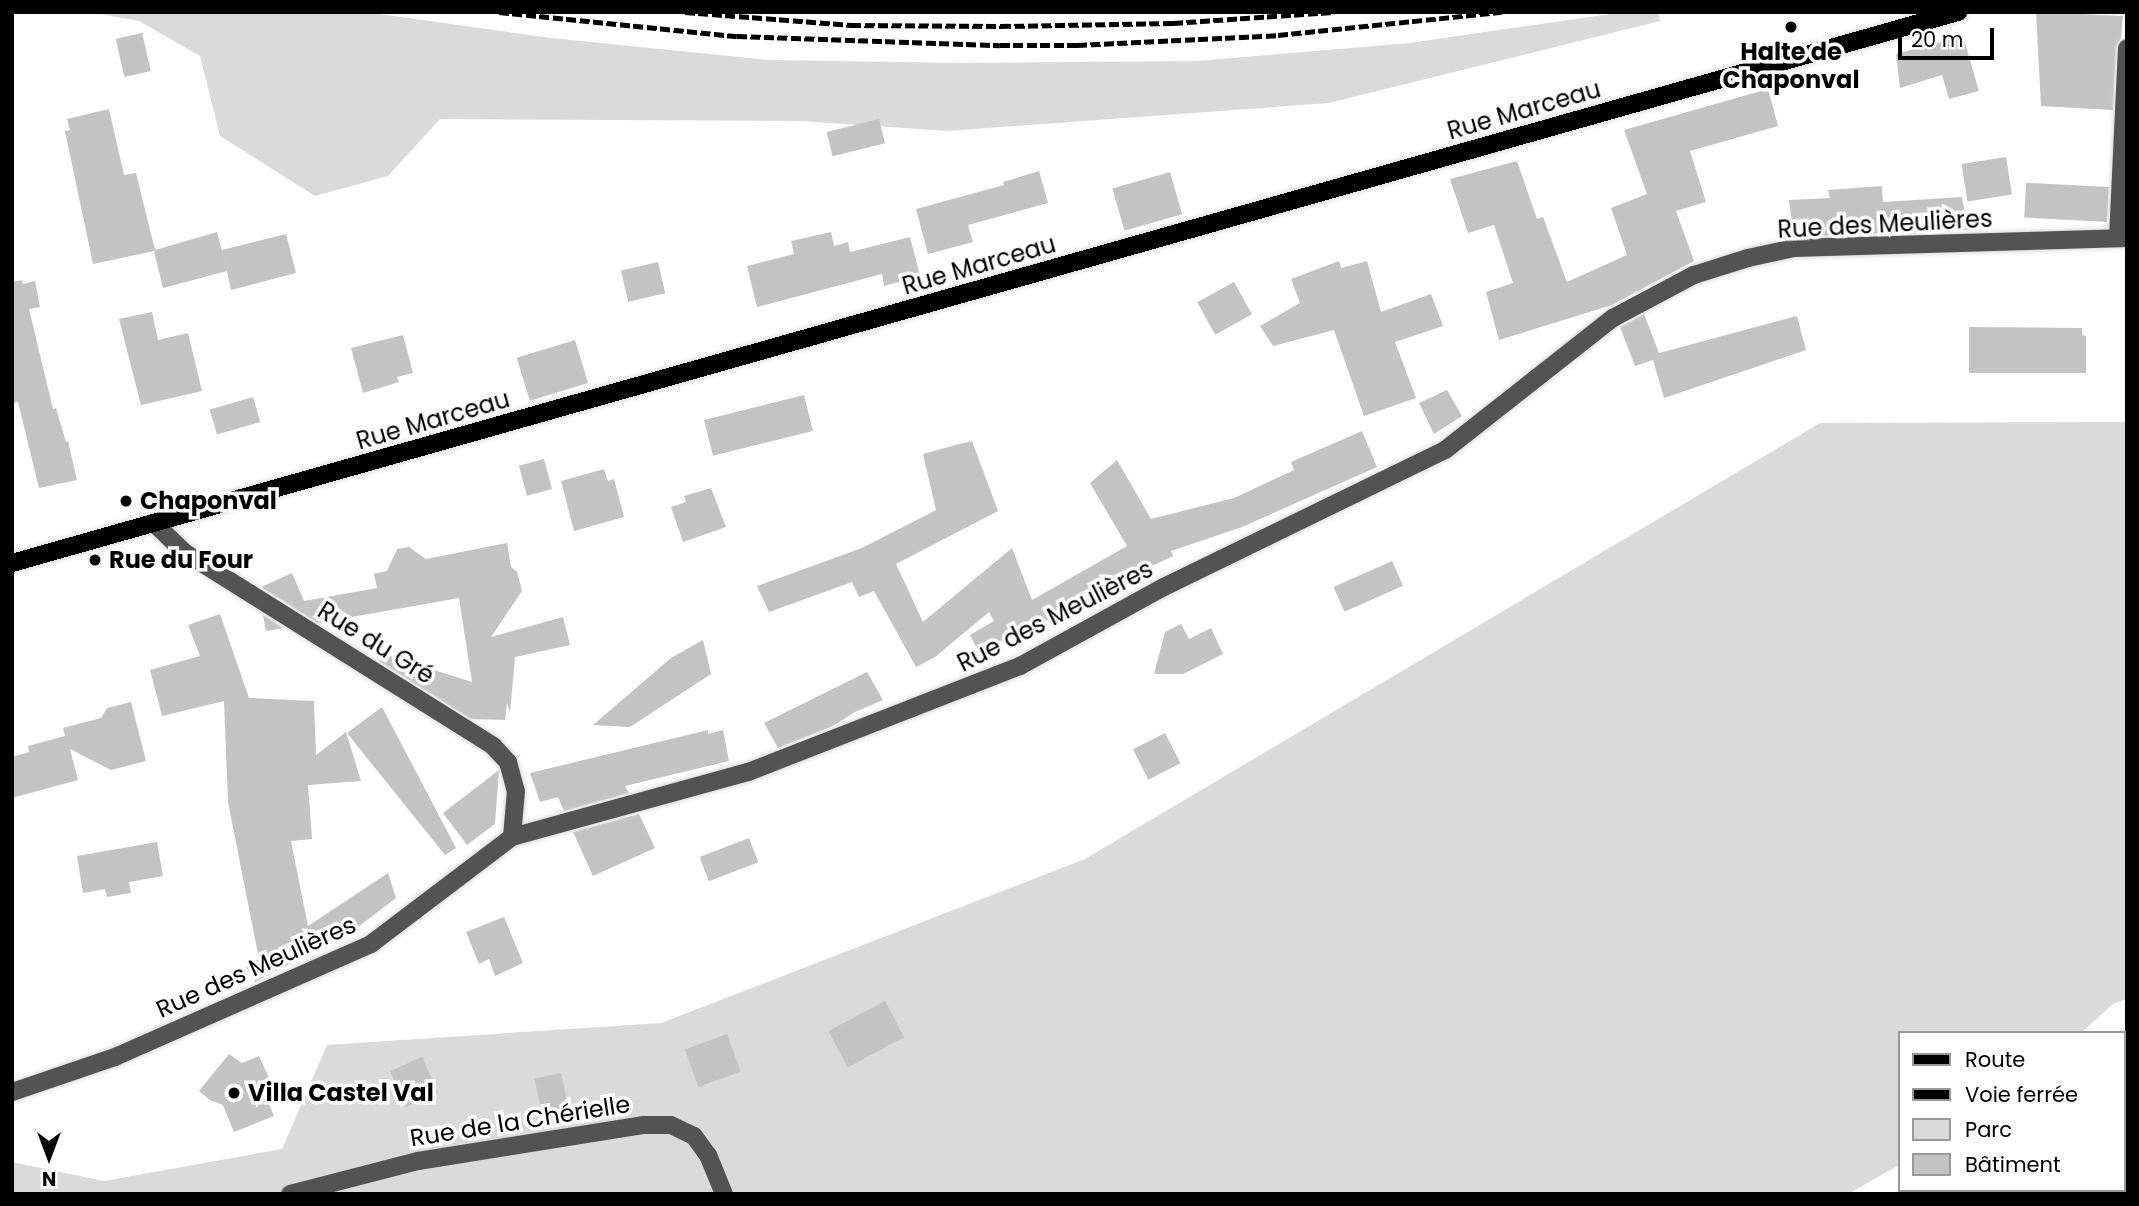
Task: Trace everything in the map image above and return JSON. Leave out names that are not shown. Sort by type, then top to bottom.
[{"type":"main road","name":"Rue Marceau","points":[[12,563],[1958,12]]},
{"type":"street","points":[[2123,238],[2127,48]]},
{"type":"street","name":"Rue des Meulières","points":[[12,1092],[115,1057],[371,944],[512,837],[748,772],[1020,666],[1162,588],[1445,450],[1613,318],[1694,275],[1748,258],[1794,248],[2123,238]]},
{"type":"street","name":"Rue du Gré","points":[[155,524],[184,552],[493,746],[508,762],[516,791],[512,837]]},
{"type":"street","name":"Rue de la Chérielle","points":[[290,1194],[418,1161],[644,1125],[671,1125],[694,1136],[708,1155],[724,1194]]},
{"type":"green space","points":[[88,12],[365,12],[551,38],[769,60],[962,63],[1197,61],[1410,43],[1623,12],[1659,12],[1660,21],[1329,103],[948,131],[801,121],[440,119],[388,176],[315,196],[220,136],[200,56],[139,21]]},
{"type":"green space","points":[[2127,422],[2127,999],[2113,1004],[2083,1031],[1898,1031],[1898,1166],[1848,1194],[12,1194],[12,1162],[104,1181],[282,1149],[327,1045],[661,1023],[1085,859],[1820,423]]},
{"type":"building","points":[[2036,12],[2123,16],[2121,38],[2116,47],[2113,110],[2041,106]]},
{"type":"building","points":[[142,33],[151,71],[124,77],[116,39]]},
{"type":"building","points":[[1963,36],[1979,91],[1949,99],[1942,75],[1900,88],[1896,54]]},
{"type":"building","points":[[1768,89],[1778,126],[1690,151],[1706,202],[1676,211],[1694,261],[1612,305],[1499,340],[1486,292],[1513,283],[1494,225],[1468,233],[1450,179],[1517,161],[1537,219],[1543,217],[1567,282],[1627,255],[1611,208],[1647,194],[1624,130]]},
{"type":"building","points":[[109,109],[124,175],[136,173],[155,250],[217,232],[227,269],[222,250],[286,234],[296,273],[231,290],[227,271],[163,288],[154,251],[93,264],[65,131],[70,130],[67,119]]},
{"type":"building","points":[[879,119],[885,143],[833,156],[827,132]]},
{"type":"building","points":[[2006,157],[2012,195],[1967,202],[1962,164]]},
{"type":"building","points":[[1039,171],[1048,203],[968,225],[973,242],[928,254],[916,209],[1004,185],[1003,182]]},
{"type":"building","points":[[1170,172],[1182,214],[1124,231],[1112,189]]},
{"type":"building","points":[[2026,183],[2109,187],[2107,222],[2024,218]]},
{"type":"building","points":[[1882,186],[1883,202],[1962,197],[1968,230],[1794,237],[1789,200],[1830,198],[1828,190]]},
{"type":"building","points":[[831,232],[834,246],[848,242],[850,252],[910,237],[920,276],[884,286],[882,274],[757,307],[747,266],[794,254],[791,241]]},
{"type":"building","points":[[1339,261],[1341,268],[1367,261],[1381,312],[1431,294],[1443,326],[1395,342],[1416,398],[1364,416],[1334,330],[1273,346],[1260,326],[1300,303],[1291,279]]},
{"type":"building","points":[[658,262],[665,293],[628,302],[621,271]]},
{"type":"building","points":[[22,280],[23,284],[35,281],[40,307],[29,309],[53,409],[56,408],[66,442],[68,441],[77,480],[39,488],[18,402],[12,403],[12,282]]},
{"type":"building","points":[[1234,282],[1252,314],[1215,335],[1197,302]]},
{"type":"building","points":[[152,312],[158,340],[188,333],[202,391],[141,405],[119,319]]},
{"type":"building","points":[[1644,314],[1659,353],[1797,316],[1806,350],[1664,398],[1653,360],[1635,366],[1620,327]]},
{"type":"building","points":[[1969,327],[2082,328],[2082,335],[2086,336],[2086,373],[1969,373]]},
{"type":"building","points":[[403,335],[413,373],[397,377],[399,382],[363,393],[351,348]]},
{"type":"building","points":[[575,340],[588,383],[530,401],[517,358]]},
{"type":"building","points":[[1447,390],[1462,416],[1434,434],[1419,403]]},
{"type":"building","points":[[804,395],[813,431],[713,456],[704,420]]},
{"type":"building","points":[[253,397],[260,422],[217,434],[210,409]]},
{"type":"building","points":[[1362,431],[1377,467],[1242,527],[1171,551],[1173,556],[1137,573],[1140,579],[978,651],[970,635],[994,621],[989,612],[935,657],[916,667],[874,591],[859,597],[852,582],[769,612],[757,586],[862,548],[936,510],[923,454],[959,444],[972,441],[998,511],[896,564],[923,622],[1012,548],[1032,600],[1127,546],[1090,483],[1117,460],[1151,519],[1234,498],[1294,470],[1291,462]]},
{"type":"building","points":[[544,459],[552,489],[527,496],[519,466]]},
{"type":"building","points":[[604,469],[608,481],[614,479],[624,517],[574,531],[561,481]]},
{"type":"building","points":[[711,488],[726,527],[683,542],[671,507],[686,502],[684,496]]},
{"type":"building","points":[[507,543],[511,567],[517,572],[522,591],[491,637],[563,617],[570,645],[515,657],[510,713],[507,703],[505,720],[471,719],[379,661],[383,654],[472,682],[459,598],[318,623],[261,587],[292,573],[304,601],[377,588],[374,574],[387,571],[397,549],[409,547],[426,559]]},
{"type":"building","points":[[1392,561],[1403,586],[1345,612],[1334,587]]},
{"type":"building","points":[[220,614],[249,698],[314,701],[316,755],[346,732],[361,781],[308,785],[312,839],[291,841],[308,926],[388,873],[396,898],[350,933],[255,982],[246,967],[259,959],[228,802],[224,701],[162,716],[150,670],[200,656],[188,625]]},
{"type":"building","points":[[263,615],[283,628],[266,631]]},
{"type":"building","points":[[1181,624],[1189,639],[1211,628],[1223,654],[1183,674],[1154,674],[1165,632]]},
{"type":"building","points":[[703,640],[711,674],[630,727],[593,725],[671,658]]},
{"type":"building","points":[[867,672],[883,700],[855,712],[833,726],[778,748],[764,723]]},
{"type":"building","points":[[131,702],[146,761],[111,770],[70,749],[78,780],[12,798],[12,757],[29,752],[28,746],[65,736],[63,728],[101,718],[107,708]]},
{"type":"building","points":[[382,707],[456,848],[445,855],[347,733]]},
{"type":"building","points":[[708,730],[708,734],[723,730],[729,761],[625,786],[629,793],[564,811],[558,797],[540,802],[530,773]]},
{"type":"building","points":[[1165,733],[1180,763],[1148,780],[1133,749]]},
{"type":"building","points":[[499,770],[495,824],[467,845],[443,813]]},
{"type":"building","points":[[639,814],[655,848],[593,876],[573,832]]},
{"type":"building","points":[[749,838],[758,862],[709,881],[700,857]]},
{"type":"building","points":[[157,842],[163,876],[129,882],[131,893],[107,897],[105,889],[83,893],[77,856]]},
{"type":"building","points":[[504,917],[523,963],[495,976],[489,959],[479,964],[466,932]]},
{"type":"building","points":[[885,1001],[904,1037],[848,1067],[828,1031]]},
{"type":"building","points":[[727,1034],[741,1072],[698,1087],[685,1049]]},
{"type":"building","name":"Villa Castel Val","points":[[229,1054],[242,1063],[259,1056],[269,1078],[260,1082],[274,1116],[234,1132],[223,1105],[210,1100],[199,1091]]},
{"type":"building","points":[[422,1057],[438,1093],[406,1107],[390,1071]]},
{"type":"building","points":[[561,1073],[569,1111],[543,1117],[535,1079]]},
{"type":"railway","points":[[499,12],[737,36],[1000,45],[1077,45],[1278,35],[1502,12]]},
{"type":"railway","points":[[685,12],[851,25],[1001,26],[1173,23],[1333,12]]},
{"type":"place","name":"Halte de Chaponval","points":[[1791,27]]},
{"type":"place","name":"Chaponval","points":[[126,501]]},
{"type":"place","name":"Rue du Four","points":[[95,560]]},
{"type":"place","name":"Villa Castel Val","points":[[234,1093]]}]
